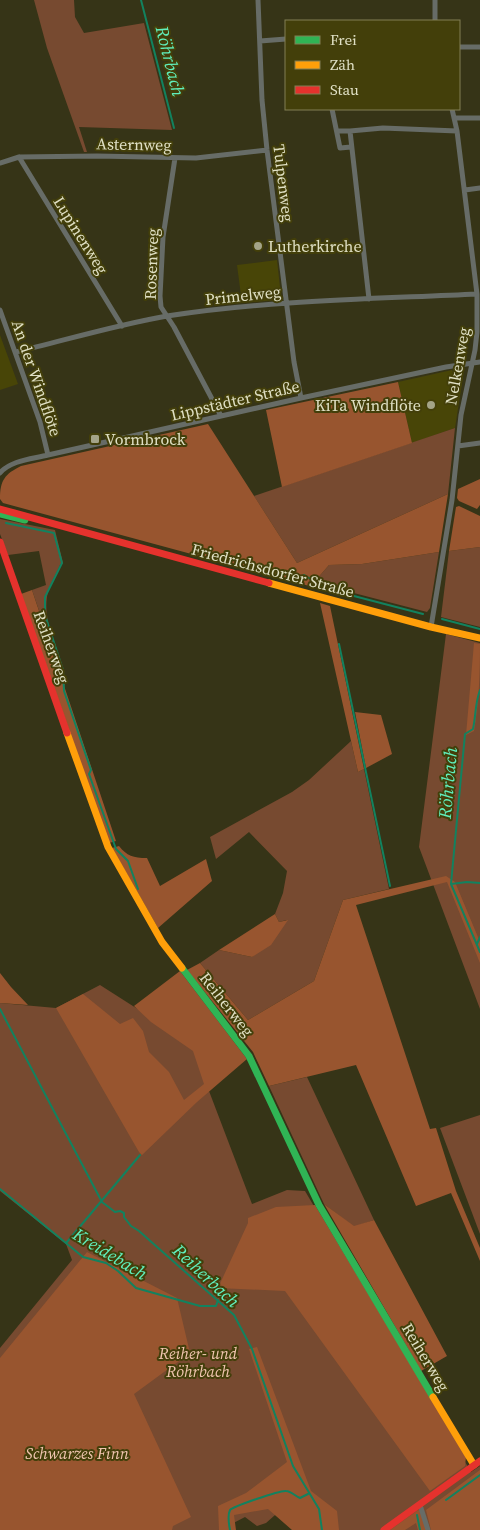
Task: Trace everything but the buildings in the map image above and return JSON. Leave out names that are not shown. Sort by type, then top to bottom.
[{"type":"street","name":"Tulpenweg","points":[[258,0],[262,100],[267,150],[294,362],[301,398]]},
{"type":"street","points":[[435,0],[435,20]]},
{"type":"street","points":[[260,41],[285,39]]},
{"type":"street","points":[[460,47],[480,47]]},
{"type":"street","points":[[332,110],[340,148],[351,147]]},
{"type":"street","name":"Nelkenweg","points":[[431,627],[452,500],[461,415],[477,332],[477,294],[474,260],[457,131],[452,110]]},
{"type":"street","points":[[454,118],[480,118]]},
{"type":"street","points":[[337,131],[383,128],[457,131]]},
{"type":"street","points":[[350,131],[370,299]]},
{"type":"street","name":"Asternweg","points":[[0,163],[19,157],[176,158],[209,157],[267,150]]},
{"type":"street","name":"Lupinenweg","points":[[19,157],[122,326]]},
{"type":"street","name":"Rosenweg","points":[[176,158],[163,237],[160,296],[166,317],[174,327],[221,416]]},
{"type":"street","points":[[465,190],[480,188]]},
{"type":"street","points":[[474,260],[480,261]]},
{"type":"street","name":"Primelweg","points":[[16,352],[122,326],[217,309],[286,302],[477,294]]},
{"type":"street","name":"An der Windflöte","points":[[0,310],[40,422],[48,455]]},
{"type":"street","name":"Lippstädter Straße","points":[[0,473],[8,466],[48,455],[301,398],[446,367],[480,362]]},
{"type":"street","points":[[458,446],[480,443]]},
{"type":"street","name":"Friedrichsdorfer Straße","points":[[0,509],[60,526]]},
{"type":"street","name":"Friedrichsdorfer Straße","points":[[0,514],[60,526],[431,627],[480,638]]},
{"type":"street","name":"Reiherweg","points":[[0,542],[108,847],[162,942],[249,1056],[320,1205],[477,1463]]},
{"type":"street","points":[[384,1530],[477,1463]]},
{"type":"street","points":[[420,1505],[428,1530]]},
{"type":"shaded area","points":[[277,260],[281,296],[277,300],[242,303],[237,265]]},
{"type":"shaded area","points":[[0,335],[18,384],[0,390]]},
{"type":"shaded area","name":"KiTa Windflöte","points":[[452,370],[453,372],[461,372],[463,377],[455,428],[412,443],[398,382]]},
{"type":"green space","points":[[34,0],[74,0],[75,17],[84,33],[144,23],[172,130],[79,127],[87,152],[84,152],[47,48]]},
{"type":"green space","points":[[398,382],[412,443],[282,487],[266,410]]},
{"type":"green space","points":[[208,424],[297,563],[448,494],[439,552],[362,564],[329,565],[316,580],[313,587],[3,503],[0,499],[4,478],[21,466]]},
{"type":"green space","points":[[455,428],[448,494],[297,563],[254,496]]},
{"type":"green space","points":[[480,479],[480,505],[477,509],[459,501],[457,498],[458,489]]},
{"type":"green space","points":[[459,506],[480,516],[480,547],[449,551],[456,507]]},
{"type":"green space","points":[[0,519],[55,530],[63,563],[60,565],[49,589],[46,609],[62,664],[65,687],[32,590],[46,585],[39,551],[8,555],[0,534]]},
{"type":"green space","points":[[480,547],[480,627],[441,617],[449,551]]},
{"type":"green space","points":[[439,552],[430,608],[427,612],[323,585],[316,580],[329,565],[362,564]]},
{"type":"green space","points":[[32,590],[116,841],[109,843],[21,594]]},
{"type":"green space","points":[[320,603],[330,606],[364,769],[358,772]]},
{"type":"green space","points":[[446,634],[480,643],[480,1009],[419,847]]},
{"type":"green space","points":[[474,643],[480,644],[478,699],[474,731],[466,735]]},
{"type":"green space","points":[[355,712],[381,715],[392,754],[366,768]]},
{"type":"green space","points":[[351,741],[358,772],[364,769],[389,889],[343,900],[314,981],[248,1020],[200,963],[219,950],[252,957],[287,920],[279,922],[275,914],[283,893],[287,871],[249,832],[216,859],[210,837],[292,792],[309,780]]},
{"type":"green space","points":[[119,846],[131,856],[147,858],[160,886],[206,859],[212,881],[158,928],[112,848]]},
{"type":"green space","points":[[446,876],[455,882],[480,942],[480,963],[447,882],[356,905],[430,1129],[436,1128],[456,1191],[480,1248],[480,1261],[451,1193],[416,1206],[356,1065],[269,1086],[253,1052],[187,970],[200,963],[248,1020],[314,981],[343,900]]},
{"type":"green space","points":[[275,914],[279,922],[288,920],[271,945],[252,957],[219,950]]},
{"type":"green space","points":[[180,971],[247,1059],[197,1102],[142,1155],[56,1008],[83,994],[120,1024],[133,1018],[143,1031],[149,1052],[169,1072],[184,1100],[204,1084],[193,1051],[151,1022],[134,1006]]},
{"type":"green space","points":[[0,973],[11,987],[28,1005],[0,1003]]},
{"type":"green space","name":"Reiher- und Röhrbach","points":[[100,985],[183,1038],[194,1048],[208,1092],[252,1204],[287,1190],[305,1191],[471,1472],[480,1466],[480,1530],[323,1530],[283,1508],[266,1523],[257,1526],[245,1517],[220,1530],[0,1530],[0,1348],[72,1260],[66,1244],[0,1191],[0,1003],[56,1008]]},
{"type":"green space","points":[[307,1077],[374,1220],[354,1227],[324,1204],[269,1086]]},
{"type":"green space","points":[[480,1115],[480,1234],[440,1128]]},
{"type":"green space","points":[[324,1204],[354,1226],[374,1220],[447,1356],[421,1371]]},
{"type":"green space","points":[[315,1205],[466,1457],[465,1466],[430,1491],[285,1291],[218,1288],[248,1223],[248,1218],[276,1207]]},
{"type":"green space","name":"Schwarzes Finn","points":[[87,1252],[177,1298],[190,1353],[134,1394],[191,1517],[173,1526],[172,1530],[0,1530],[0,1358]]},
{"type":"green space","points":[[257,1347],[311,1491],[337,1511],[339,1530],[292,1530],[268,1509],[234,1515],[236,1530],[219,1530],[218,1506],[246,1493],[287,1462],[249,1349]]},
{"type":"green space","points":[[480,1470],[480,1530],[431,1530],[426,1510]]},
{"type":"green space","points":[[418,1510],[421,1511],[426,1530],[418,1530],[416,1523],[405,1530],[390,1530]]},
{"type":"waterway","name":"Röhrbach","points":[[141,0],[174,128]]},
{"type":"waterway","points":[[6,523],[54,533],[62,563],[45,597],[45,615],[63,670],[64,691],[91,770],[89,774],[116,849],[128,861],[138,889]]},
{"type":"waterway","name":"Röhrbach","points":[[304,575],[327,589],[423,614]]},
{"type":"waterway","name":"Röhrbach","points":[[442,619],[480,629]]},
{"type":"waterway","points":[[339,644],[390,886]]},
{"type":"waterway","name":"Röhrbach","points":[[480,690],[473,729],[465,734],[451,884],[480,952]]},
{"type":"waterway","points":[[451,884],[480,883]]},
{"type":"waterway","points":[[477,944],[480,937]]},
{"type":"waterway","name":"Reiherbach","points":[[0,1009],[102,1202],[115,1212],[120,1211],[124,1213],[124,1217],[131,1226],[234,1315],[252,1349],[293,1466],[319,1509],[322,1530]]},
{"type":"waterway","name":"Reiherbach","points":[[67,1242],[140,1155]]},
{"type":"waterway","name":"Kreidebach","points":[[0,1189],[83,1257],[106,1263],[118,1271],[136,1288],[200,1306],[216,1306],[218,1300]]},
{"type":"waterway","name":"Röhrbach","points":[[446,1500],[480,1475]]},
{"type":"waterway","name":"Reiherbach","points":[[230,1530],[228,1520],[230,1510],[233,1508],[282,1491],[290,1492],[300,1498],[308,1494]]},
{"type":"waterway","points":[[417,1515],[420,1530]]},
{"type":"traffic: fast","points":[[0,514],[25,520]]},
{"type":"traffic: fast","points":[[182,968],[249,1056],[319,1205],[433,1397]]},
{"type":"traffic: slow","points":[[269,583],[431,627],[480,638]]},
{"type":"traffic: slow","points":[[67,733],[108,847],[162,942],[182,968]]},
{"type":"traffic: slow","points":[[433,1397],[474,1465]]},
{"type":"traffic: jam","points":[[0,509],[269,583]]},
{"type":"traffic: jam","points":[[0,542],[67,733]]},
{"type":"traffic: jam","points":[[384,1530],[480,1461]]},
{"type":"place","name":"Lutherkirche","points":[[258,246]]},
{"type":"place","name":"KiTa Windflöte","points":[[431,405]]},
{"type":"place","name":"Vormbrock","points":[[95,439]]}]
